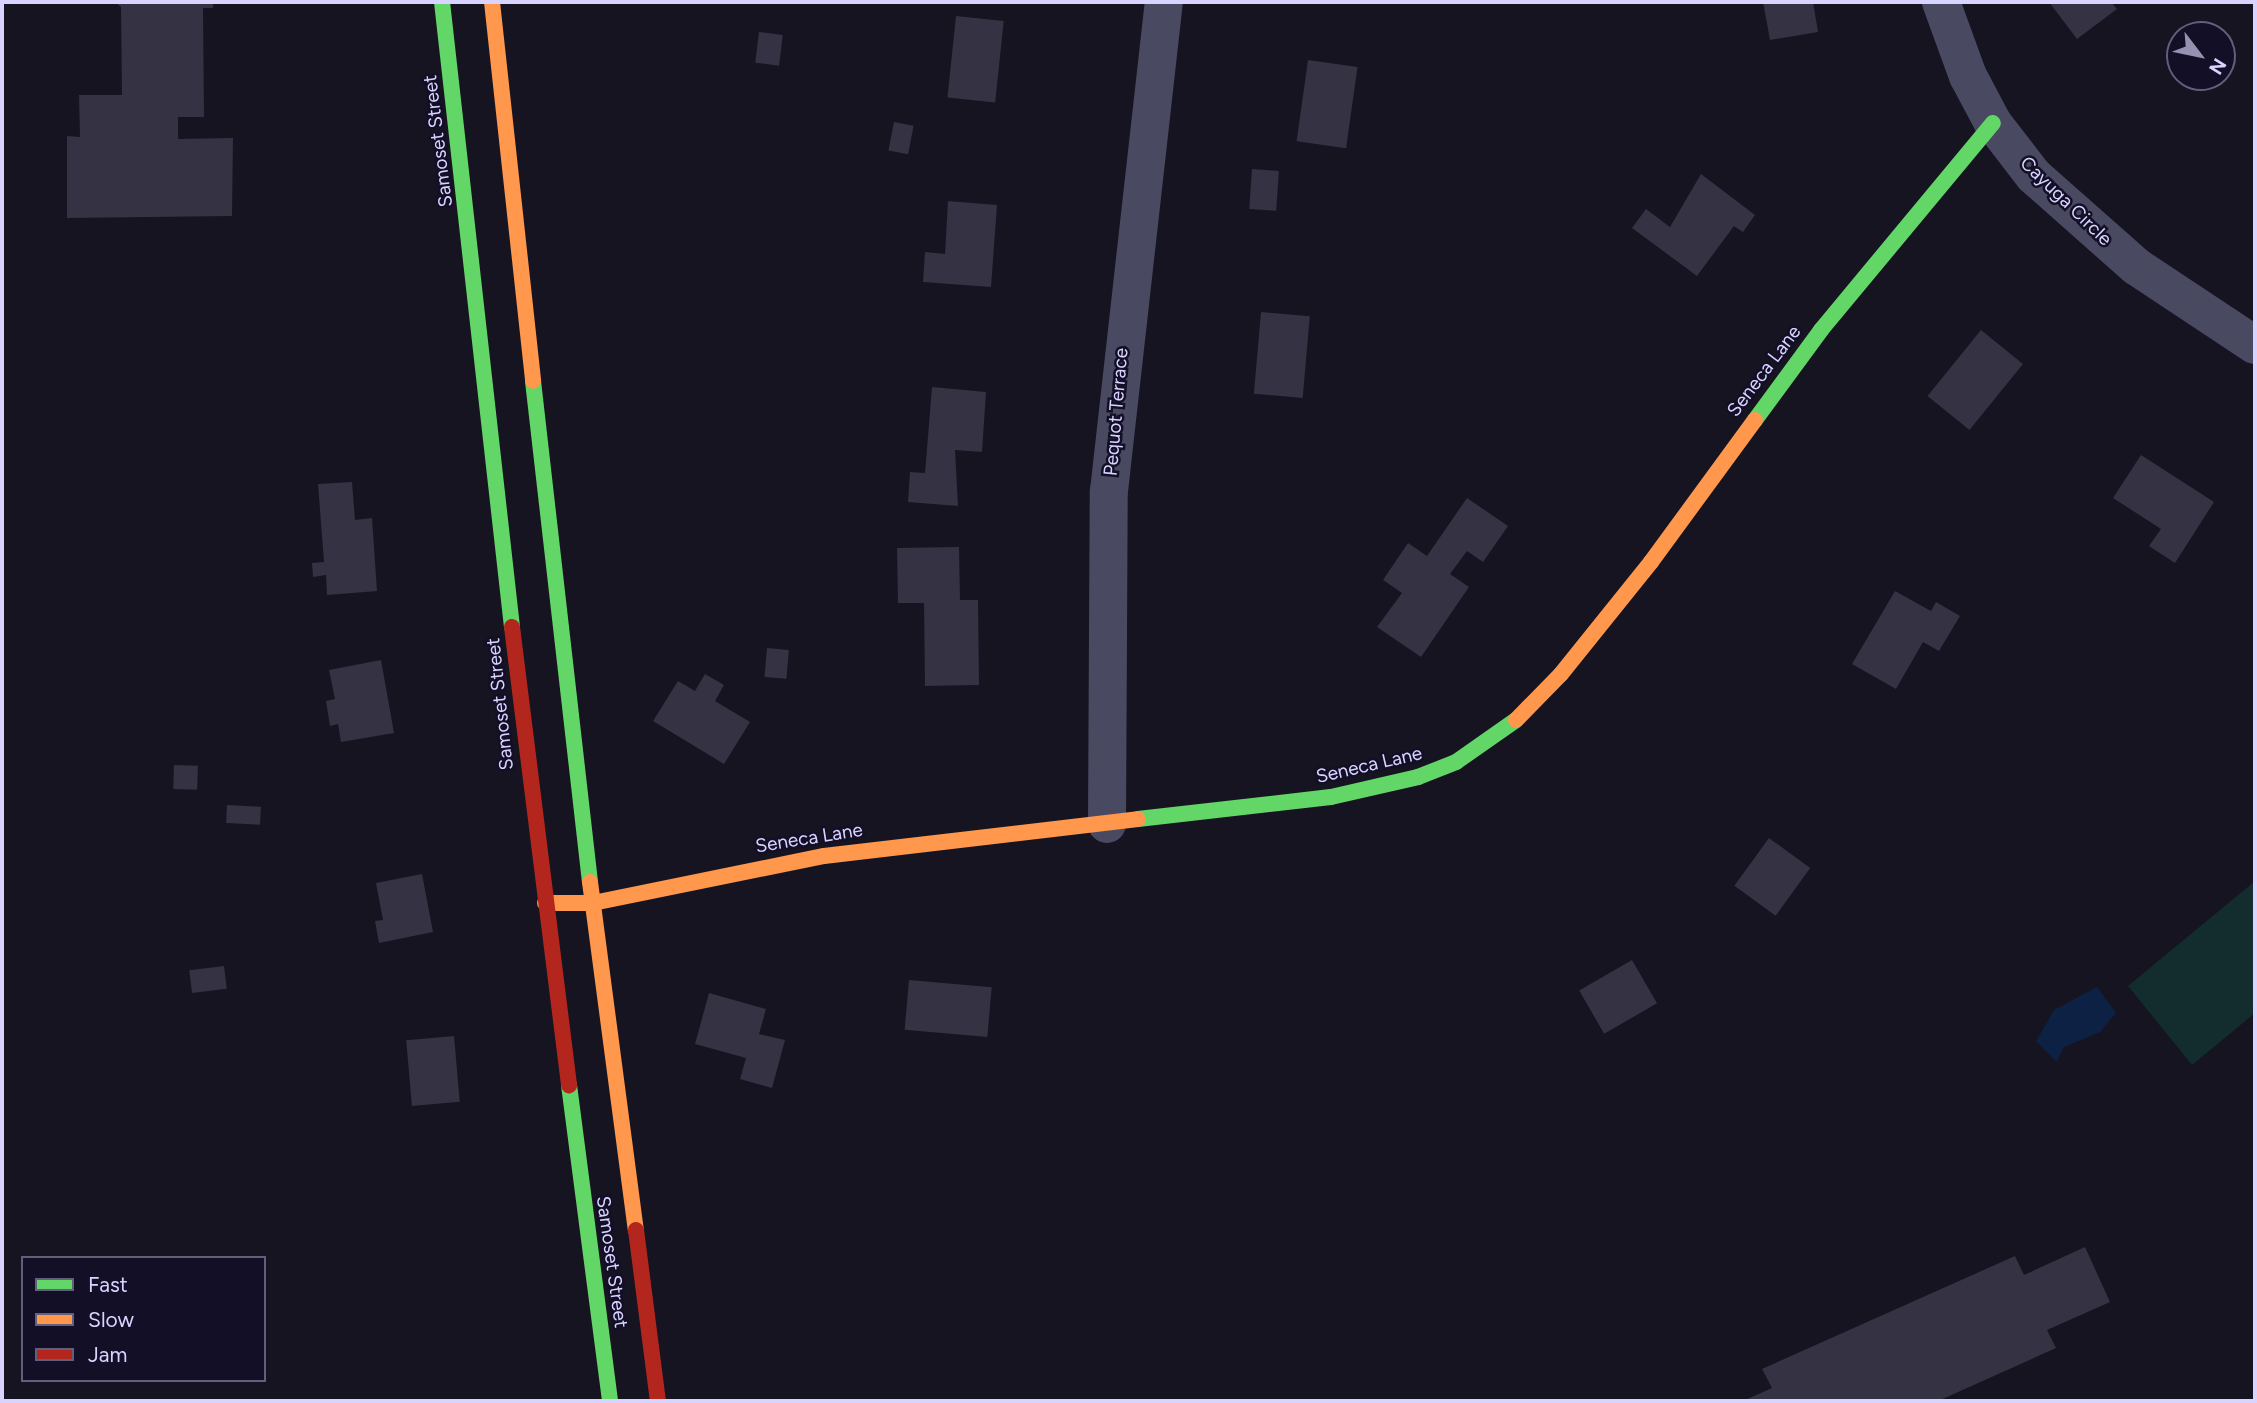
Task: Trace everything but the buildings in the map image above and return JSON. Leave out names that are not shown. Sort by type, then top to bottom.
[{"type":"main road","name":"Samoset Street","points":[[442,2],[545,904],[610,1401]]},
{"type":"main road","name":"Samoset Street","points":[[492,2],[593,904],[658,1401]]},
{"type":"main road","name":"Seneca Lane","points":[[545,904],[593,904],[824,856],[1107,824],[1372,789],[1442,768],[1510,726],[1537,702],[1651,562],[1821,330],[1993,123]]},
{"type":"street","name":"Pequot Terrace","points":[[1107,824],[1109,491],[1164,2]]},
{"type":"street","name":"Cayuga Circle","points":[[1941,2],[1968,76],[1993,123],[2034,176],[2084,223],[2191,306],[2255,345]]},
{"type":"green space","points":[[2255,881],[2255,1013],[2192,1065],[2128,986]]},
{"type":"water","points":[[2097,987],[2116,1013],[2100,1032],[2064,1047],[2057,1062],[2036,1041],[2054,1010]]},
{"type":"traffic: fast","points":[[442,2],[512,627]]},
{"type":"traffic: fast","points":[[1755,420],[1821,330],[1993,123]]},
{"type":"traffic: fast","points":[[533,381],[590,882]]},
{"type":"traffic: fast","points":[[1138,819],[1331,797],[1418,777],[1456,762],[1516,720]]},
{"type":"traffic: fast","points":[[569,1085],[610,1401]]},
{"type":"traffic: slow","points":[[492,2],[533,381]]},
{"type":"traffic: slow","points":[[1516,720],[1561,674],[1651,562],[1755,420]]},
{"type":"traffic: slow","points":[[545,903],[593,903],[824,856],[1138,819]]},
{"type":"traffic: slow","points":[[590,882],[636,1230]]},
{"type":"traffic: jam","points":[[512,627],[569,1085]]},
{"type":"traffic: jam","points":[[636,1230],[658,1401]]}]
